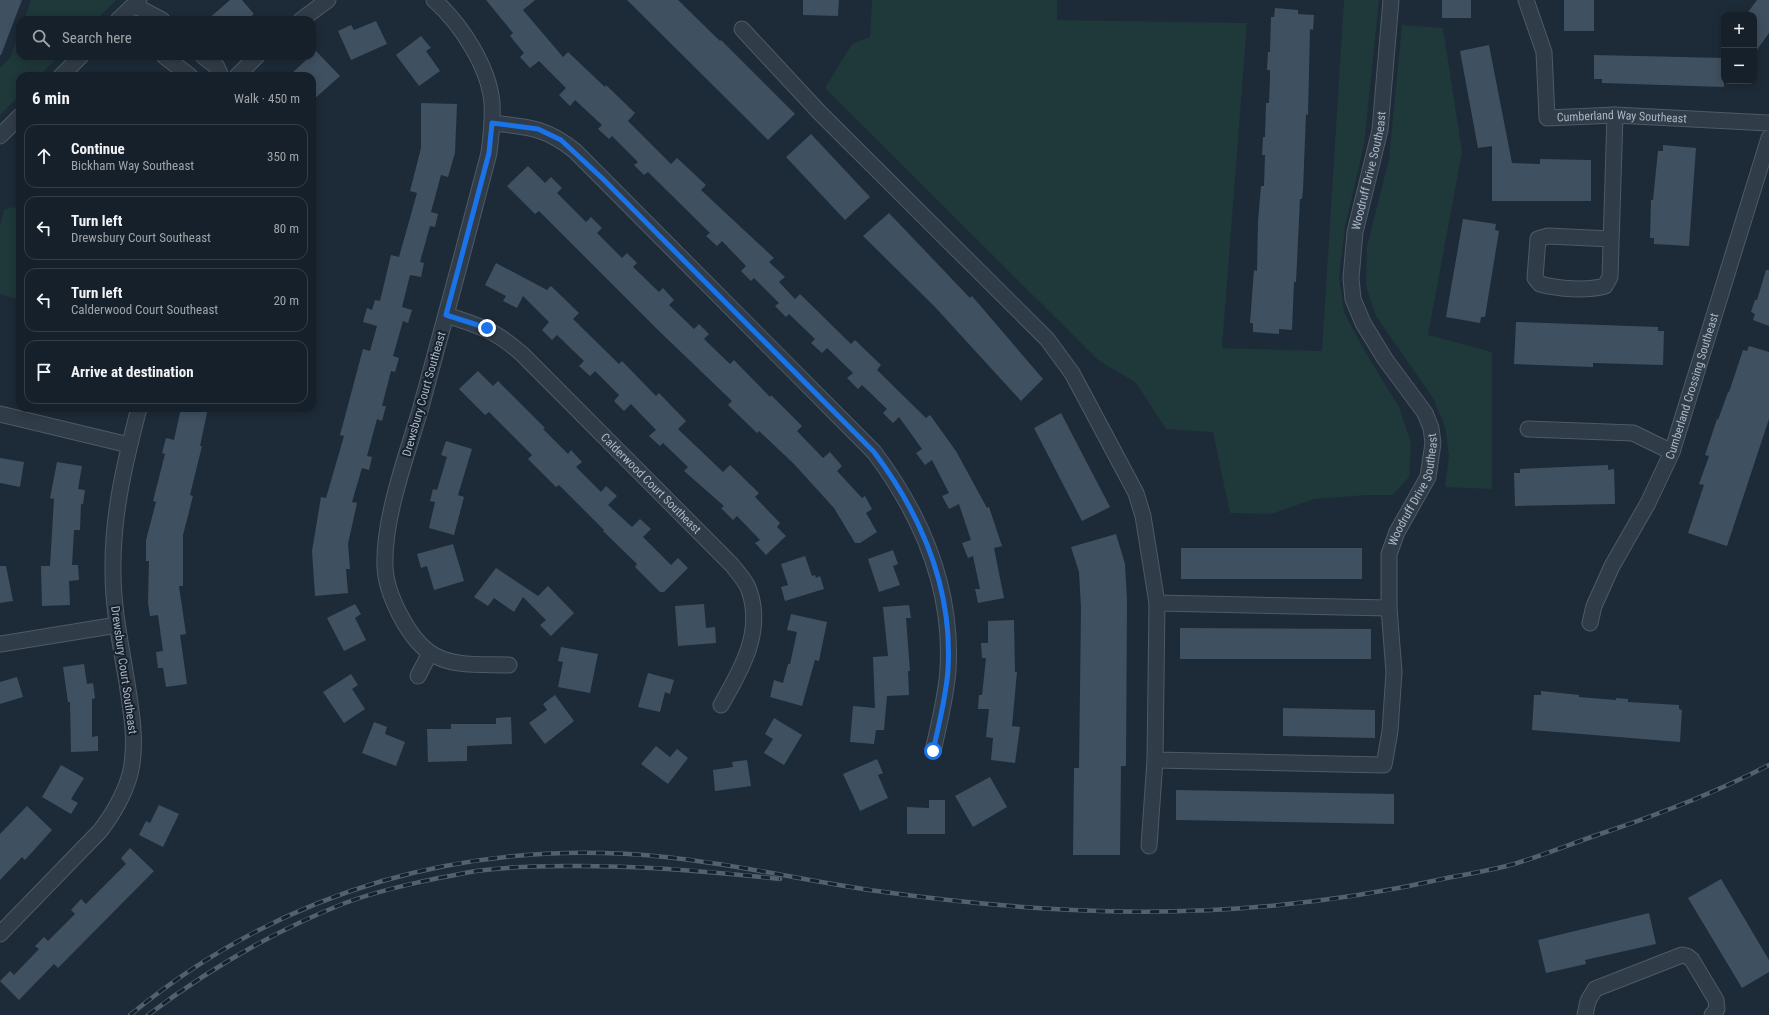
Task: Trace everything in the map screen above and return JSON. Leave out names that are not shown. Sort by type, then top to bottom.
[{"type":"street","points":[[306,16],[328,0]]},
{"type":"street","name":"Drewsbury Court Southeast","points":[[434,0],[466,37],[478,59],[488,85],[492,102],[492,123],[489,153],[395,498],[385,546],[385,569],[392,598],[415,639],[430,652],[446,661],[468,664],[509,665]]},
{"type":"street","name":"Woodruff Drive Southeast","points":[[1155,760],[1384,764],[1390,731],[1394,672],[1389,608],[1389,554],[1397,532],[1428,477],[1433,443],[1431,428],[1425,413],[1385,359],[1363,323],[1353,299],[1351,278],[1355,232],[1380,130],[1391,0]]},
{"type":"street","name":"Cumberland Way Southeast","points":[[1526,0],[1544,52],[1547,118],[1616,115],[1769,123]]},
{"type":"street","points":[[122,16],[137,2]]},
{"type":"street","points":[[137,2],[140,16]]},
{"type":"street","points":[[137,2],[156,16]]},
{"type":"street","points":[[742,29],[820,113],[1046,339],[1060,356],[1076,380],[1136,493],[1148,545],[1157,603],[1155,760],[1149,846]]},
{"type":"street","points":[[65,72],[77,60]]},
{"type":"street","points":[[169,60],[185,72]]},
{"type":"street","points":[[208,60],[217,67],[219,72]]},
{"type":"street","points":[[241,72],[253,60]]},
{"type":"street","points":[[1611,238],[1548,236],[1538,239],[1535,278],[1540,284],[1549,287],[1595,289],[1605,286],[1610,277],[1616,115]]},
{"type":"street","points":[[0,136],[16,120]]},
{"type":"street","points":[[492,123],[538,129],[561,140],[575,151],[864,441],[887,469],[918,521],[929,548],[944,601],[947,628],[948,670],[945,697],[933,751]]},
{"type":"street","name":"Cumberland Crossing Southeast","points":[[1590,623],[1594,606],[1612,566],[1648,503],[1672,452],[1769,138]]},
{"type":"street","name":"Calderwood Court Southeast","points":[[446,315],[487,328],[503,338],[522,354],[742,578],[749,590],[752,602],[753,638],[742,668],[721,705]]},
{"type":"street","name":"Drewsbury Court Southeast","points":[[0,934],[100,831],[114,813],[132,766],[134,741],[132,712],[117,625],[113,573],[116,503],[137,412]]},
{"type":"street","points":[[0,414],[129,445]]},
{"type":"street","points":[[1528,429],[1633,433],[1672,452]]},
{"type":"street","points":[[1157,603],[1389,608]]},
{"type":"street","points":[[0,644],[117,625]]},
{"type":"street","points":[[418,676],[430,652]]},
{"type":"street","points":[[1585,1015],[1588,1001],[1595,989],[1682,955],[1687,956],[1692,960],[1716,1000],[1717,1009],[1712,1015]]},
{"type":"green space","points":[[31,0],[116,0],[100,16],[25,16]]},
{"type":"green space","points":[[872,0],[1057,0],[1057,20],[1247,23],[1222,348],[1322,351],[1344,0],[1379,0],[1364,145],[1345,227],[1339,277],[1344,312],[1364,350],[1399,407],[1411,443],[1409,477],[1393,495],[1367,495],[1314,499],[1271,514],[1230,513],[1213,432],[1166,429],[1136,383],[1098,360],[825,88],[852,44],[870,37]]},
{"type":"green space","points":[[1402,25],[1443,28],[1462,152],[1428,335],[1492,352],[1492,489],[1445,487],[1449,456],[1445,427],[1433,398],[1376,316],[1366,286],[1367,246],[1389,159]]},
{"type":"green space","points":[[16,41],[16,60],[55,60],[43,72],[16,72],[16,99],[0,115],[0,68],[10,58]]},
{"type":"green space","points":[[11,207],[16,208],[16,299],[0,294],[0,225],[4,210]]},
{"type":"building","points":[[0,0],[22,0],[1,55],[0,55]]},
{"type":"building","points":[[230,0],[242,0],[254,14],[252,16],[212,16]]},
{"type":"building","points":[[486,0],[535,0],[523,10],[563,57],[568,52],[605,87],[606,85],[635,113],[628,121],[671,164],[677,158],[706,185],[701,190],[774,258],[769,262],[785,277],[779,282],[795,299],[800,294],[851,344],[855,340],[881,365],[877,370],[926,418],[930,415],[956,451],[987,508],[989,507],[1002,546],[994,548],[1004,598],[978,603],[975,589],[980,589],[973,556],[968,558],[962,543],[971,540],[959,504],[949,509],[942,496],[949,493],[932,460],[925,465],[916,453],[922,449],[899,417],[893,423],[883,413],[887,409],[862,385],[858,389],[847,378],[853,373],[827,348],[822,353],[811,343],[815,339],[789,314],[786,317],[775,306],[779,303],[754,278],[751,281],[741,271],[746,266],[722,241],[717,246],[706,236],[710,233],[648,172],[644,175],[634,165],[638,162],[612,136],[609,139],[598,129],[602,125],[575,100],[570,106],[559,95],[566,88],[539,61],[530,68],[520,57],[524,53],[510,36],[513,33]]},
{"type":"building","points":[[627,0],[678,0],[720,41],[721,40],[795,114],[768,140]]},
{"type":"building","points":[[803,0],[839,0],[838,16],[803,15]]},
{"type":"building","points":[[1442,0],[1471,0],[1471,18],[1442,18]]},
{"type":"building","points":[[1564,0],[1594,0],[1594,31],[1564,31]]},
{"type":"building","points":[[1757,0],[1769,0],[1769,33],[1757,50],[1757,12],[1748,12]]},
{"type":"building","points":[[1275,8],[1298,10],[1298,14],[1314,15],[1313,30],[1310,29],[1308,115],[1306,114],[1303,190],[1302,199],[1300,199],[1292,330],[1279,329],[1279,334],[1253,332],[1253,323],[1250,323],[1254,270],[1257,271],[1258,221],[1261,186],[1264,186],[1265,155],[1262,155],[1263,137],[1265,137],[1266,103],[1269,103],[1270,70],[1267,70],[1268,52],[1270,52],[1271,17],[1274,17]]},
{"type":"building","points":[[376,21],[387,44],[351,60],[338,31],[351,25],[354,30]]},
{"type":"building","points":[[421,36],[431,48],[426,51],[440,71],[419,86],[396,55]]},
{"type":"building","points":[[1489,45],[1512,163],[1540,164],[1540,159],[1591,160],[1591,201],[1492,201],[1492,146],[1478,148],[1460,51]]},
{"type":"building","points":[[316,51],[340,76],[316,97],[316,72],[293,72],[306,60],[316,60]]},
{"type":"building","points":[[1594,55],[1721,58],[1721,84],[1724,84],[1724,87],[1602,83],[1602,79],[1594,79]]},
{"type":"building","points":[[421,103],[457,104],[455,153],[448,177],[441,175],[431,212],[438,214],[435,227],[430,226],[420,262],[424,263],[421,277],[410,275],[402,307],[412,310],[408,323],[403,321],[393,356],[399,358],[395,372],[391,371],[382,406],[386,406],[382,421],[377,419],[367,456],[372,457],[369,470],[362,468],[352,502],[357,503],[348,544],[350,569],[346,569],[348,593],[315,596],[312,551],[321,497],[326,498],[344,436],[340,435],[363,349],[370,351],[377,326],[363,322],[367,308],[372,310],[375,300],[380,301],[391,255],[399,257],[417,193],[410,191],[421,148]]},
{"type":"building","points":[[811,134],[870,197],[845,220],[786,157]]},
{"type":"building","points":[[1663,145],[1696,148],[1689,246],[1654,244],[1654,238],[1650,238],[1651,200],[1653,200],[1658,151],[1663,151]]},
{"type":"building","points":[[528,166],[545,183],[551,177],[562,188],[557,193],[586,222],[591,217],[602,228],[597,233],[622,258],[627,253],[637,263],[633,267],[659,292],[663,288],[674,300],[669,305],[694,329],[699,324],[709,334],[704,339],[730,364],[734,360],[770,397],[771,395],[802,426],[797,431],[823,458],[830,452],[842,466],[837,471],[862,498],[865,496],[872,509],[866,513],[877,532],[860,543],[855,543],[834,508],[794,464],[759,431],[757,433],[728,405],[732,401],[660,332],[539,211],[535,214],[507,186]]},
{"type":"building","points":[[889,213],[970,298],[972,296],[1043,379],[1021,401],[935,307],[863,236]]},
{"type":"building","points":[[1463,219],[1496,224],[1495,230],[1499,231],[1485,317],[1481,317],[1480,323],[1446,317]]},
{"type":"building","points":[[496,263],[547,290],[551,286],[579,313],[573,319],[619,364],[622,361],[656,396],[659,393],[686,421],[678,429],[723,472],[730,465],[759,493],[755,497],[780,523],[777,527],[786,536],[766,555],[755,543],[760,540],[737,516],[733,520],[721,508],[724,506],[684,471],[688,467],[663,443],[660,446],[649,436],[656,430],[631,404],[624,411],[614,401],[619,395],[595,371],[590,376],[579,366],[584,361],[557,335],[552,340],[542,330],[549,322],[523,296],[517,308],[503,301],[506,296],[485,285]]},
{"type":"building","points":[[1766,270],[1769,270],[1769,326],[1753,320],[1755,314],[1751,312],[1755,300],[1757,300]]},
{"type":"building","points":[[1516,322],[1658,327],[1658,331],[1664,331],[1663,365],[1593,363],[1593,367],[1514,364]]},
{"type":"building","points":[[1749,346],[1769,352],[1769,419],[1727,546],[1688,533],[1704,485],[1699,484],[1709,456],[1705,455],[1743,350],[1747,351]]},
{"type":"building","points":[[478,371],[493,386],[498,381],[545,428],[543,429],[568,454],[571,450],[582,462],[576,467],[601,492],[606,486],[617,496],[608,505],[632,527],[640,519],[651,529],[643,537],[671,565],[678,558],[688,568],[664,592],[660,592],[635,567],[637,564],[559,485],[556,487],[528,459],[532,455],[489,412],[485,415],[459,389]]},
{"type":"building","points":[[180,412],[207,412],[200,446],[202,446],[190,495],[193,496],[183,535],[183,586],[179,586],[186,634],[180,635],[187,684],[166,687],[163,668],[158,668],[156,652],[163,651],[158,615],[150,616],[148,603],[149,561],[146,561],[146,540],[156,502],[153,501],[165,454],[162,453],[166,438],[174,440]]},
{"type":"building","points":[[1061,413],[1110,507],[1082,521],[1034,428]]},
{"type":"building","points":[[446,441],[472,449],[458,495],[464,497],[454,535],[429,528],[435,502],[430,501],[433,489],[437,490],[447,457],[441,455]]},
{"type":"building","points":[[0,458],[24,462],[20,487],[0,483]]},
{"type":"building","points":[[57,462],[82,466],[78,489],[85,490],[83,504],[81,504],[80,530],[74,530],[72,565],[78,565],[79,580],[69,581],[70,605],[42,606],[41,566],[50,566],[54,499],[50,498]]},
{"type":"building","points":[[1608,465],[1608,470],[1614,469],[1615,504],[1515,506],[1514,473],[1520,473],[1520,469]]},
{"type":"building","points":[[1116,534],[1125,564],[1127,600],[1126,766],[1121,766],[1120,855],[1073,855],[1074,768],[1079,768],[1081,608],[1079,572],[1071,547]]},
{"type":"building","points":[[453,544],[464,581],[434,590],[427,566],[421,568],[417,554]]},
{"type":"building","points":[[1181,548],[1362,548],[1362,579],[1181,579]]},
{"type":"building","points":[[893,550],[898,564],[893,566],[900,585],[879,592],[868,559]]},
{"type":"building","points":[[805,556],[812,576],[815,575],[816,578],[820,576],[824,589],[785,601],[781,587],[788,585],[781,564]]},
{"type":"building","points":[[0,566],[6,566],[13,601],[0,603]]},
{"type":"building","points":[[496,568],[538,596],[548,586],[574,613],[551,636],[540,625],[546,620],[523,597],[514,612],[494,598],[488,606],[474,597]]},
{"type":"building","points":[[355,604],[361,614],[355,618],[366,640],[344,651],[327,618]]},
{"type":"building","points":[[704,604],[706,628],[715,627],[716,643],[678,646],[675,606]]},
{"type":"building","points":[[909,605],[911,618],[906,618],[910,671],[908,671],[909,695],[887,696],[884,730],[876,730],[874,744],[850,742],[853,706],[875,708],[873,657],[888,656],[883,607]]},
{"type":"building","points":[[791,614],[827,622],[819,661],[815,660],[802,706],[770,697],[774,680],[783,683],[788,664],[790,664],[797,632],[787,630]]},
{"type":"building","points":[[1014,620],[1015,672],[1017,672],[1012,726],[1020,727],[1015,763],[991,760],[993,738],[986,737],[989,709],[978,709],[979,695],[982,695],[986,658],[982,658],[981,643],[988,643],[988,621]]},
{"type":"building","points":[[1180,628],[1371,629],[1371,659],[1180,659]]},
{"type":"building","points":[[561,647],[598,654],[590,693],[558,687],[563,662],[558,661]]},
{"type":"building","points":[[84,664],[87,684],[93,683],[95,698],[92,699],[92,737],[98,736],[98,751],[71,752],[70,702],[68,702],[63,667]]},
{"type":"building","points":[[648,673],[674,680],[670,694],[665,692],[660,712],[638,707]]},
{"type":"building","points":[[351,674],[358,685],[352,689],[365,709],[344,723],[323,692]]},
{"type":"building","points":[[17,677],[23,697],[0,704],[0,682]]},
{"type":"building","points":[[1541,691],[1579,695],[1579,697],[1616,700],[1616,698],[1628,699],[1628,702],[1679,705],[1679,709],[1682,710],[1680,742],[1532,730],[1534,695],[1541,695]]},
{"type":"building","points":[[555,695],[574,721],[545,744],[529,723],[547,710],[543,704]]},
{"type":"building","points":[[1283,708],[1375,710],[1375,738],[1283,736]]},
{"type":"building","points":[[511,717],[512,744],[467,746],[467,761],[428,762],[427,729],[451,729],[451,724],[496,724],[496,718]]},
{"type":"building","points":[[774,718],[802,735],[784,765],[764,753],[773,739],[765,734]]},
{"type":"building","points":[[374,722],[387,727],[385,734],[405,742],[396,766],[362,753]]},
{"type":"building","points":[[656,746],[670,757],[677,749],[688,758],[668,784],[641,764]]},
{"type":"building","points":[[877,759],[883,773],[878,775],[888,798],[860,811],[843,774]]},
{"type":"building","points":[[747,760],[751,786],[715,791],[713,770],[733,767],[732,762]]},
{"type":"building","points":[[61,765],[84,778],[71,799],[78,803],[71,814],[42,797]]},
{"type":"building","points":[[990,777],[1007,807],[973,827],[955,796]]},
{"type":"building","points":[[1176,790],[1394,794],[1394,824],[1176,820]]},
{"type":"building","points":[[929,800],[945,800],[945,834],[907,834],[907,807],[929,808]]},
{"type":"building","points":[[159,805],[179,814],[163,847],[139,835],[146,821],[150,823]]},
{"type":"building","points":[[27,806],[52,830],[25,860],[22,857],[0,880],[0,834]]},
{"type":"building","points":[[130,848],[154,871],[58,968],[54,964],[19,1000],[0,981],[10,971],[14,975],[39,949],[35,946],[44,937],[48,941],[75,914],[71,910],[81,899],[86,904],[126,864],[121,858]]},
{"type":"building","points":[[1721,879],[1769,960],[1769,972],[1742,988],[1688,898]]},
{"type":"building","points":[[1649,913],[1656,944],[1585,960],[1586,964],[1546,973],[1538,940]]},
{"type":"railway","points":[[130,1015],[189,971],[251,934],[315,904],[381,881],[450,865],[520,856],[592,853],[692,860],[877,891],[999,905],[1073,910],[1120,911],[1214,910],[1261,907],[1354,896],[1514,864],[1666,811],[1708,794],[1769,765]]},
{"type":"railway","points":[[148,1015],[218,967],[293,926],[345,903],[393,888],[476,871],[555,866],[593,866],[700,871],[780,879]]},
{"type":"route","points":[[487,328],[446,315],[489,153],[492,123],[538,129],[561,140],[575,151],[874,452],[902,491],[918,521],[929,548],[944,601],[948,670],[945,697],[933,751]]}]
